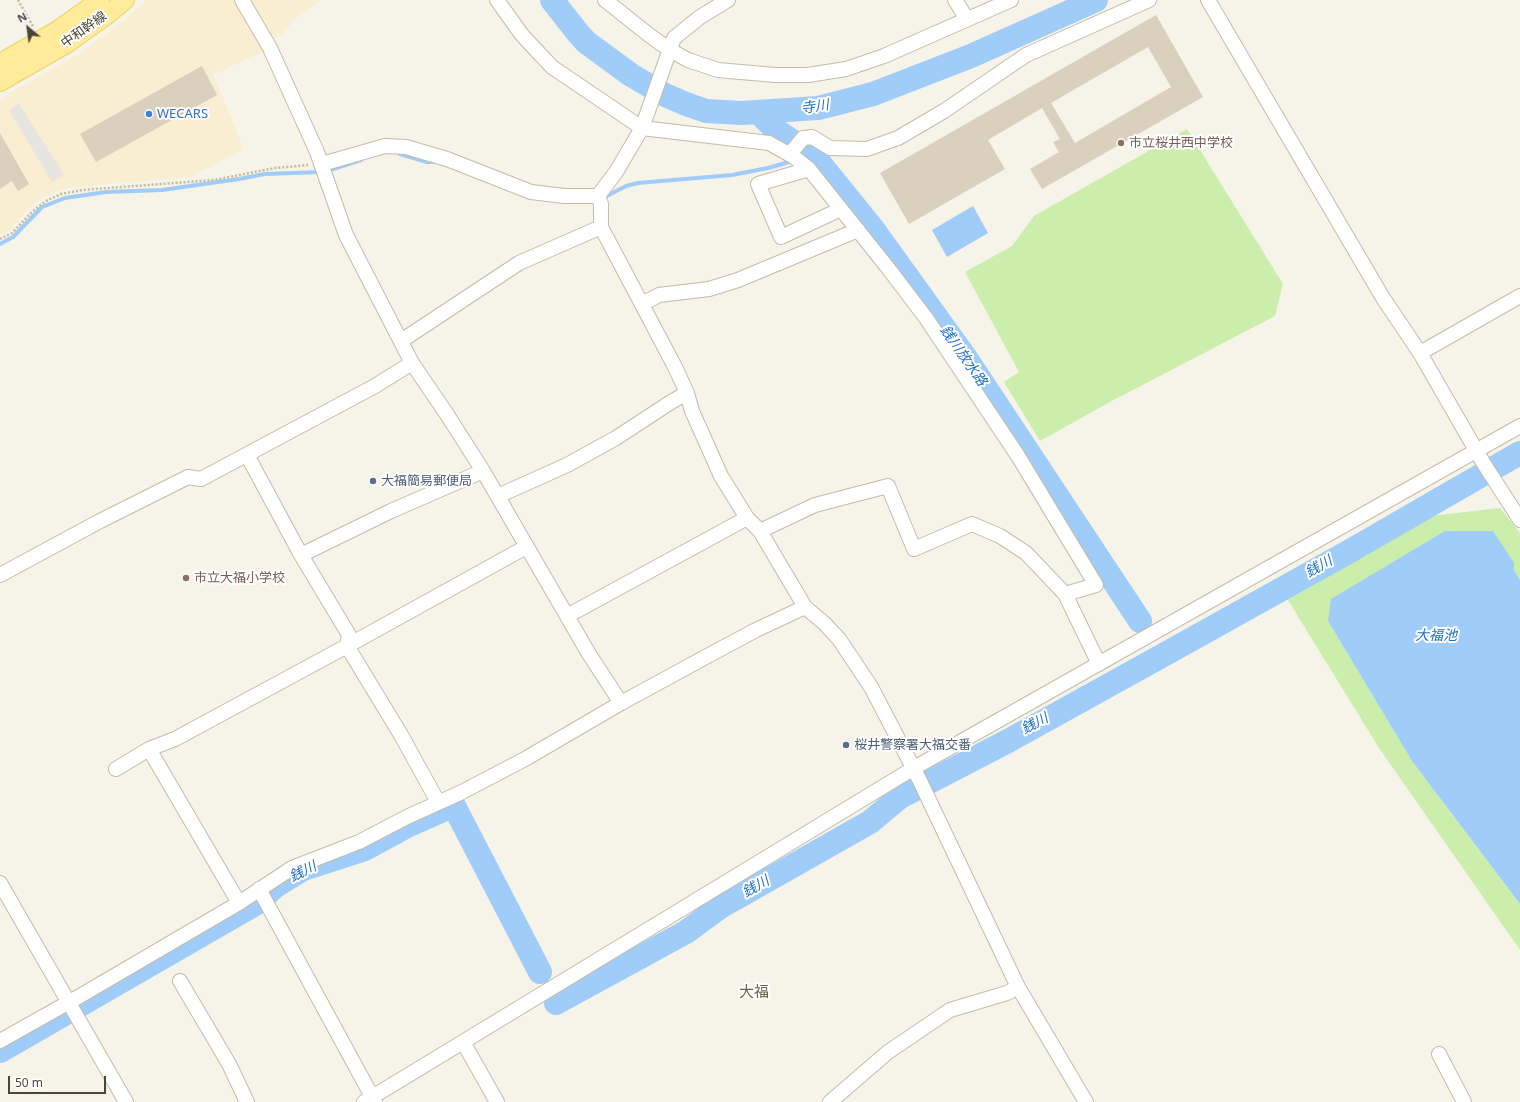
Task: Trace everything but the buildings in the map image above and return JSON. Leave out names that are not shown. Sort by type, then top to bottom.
[{"type":"main road","name":"中和幹線","points":[[0,64],[58,30],[100,0]]},
{"type":"main road","name":"中和幹線","points":[[0,82],[68,43],[125,0]]},
{"type":"street","points":[[242,0],[270,48],[323,168],[346,235],[412,363],[483,471],[589,654],[621,703]]},
{"type":"street","points":[[497,0],[522,35],[552,67],[643,125],[769,143],[799,161],[858,230],[926,318],[1018,456],[1096,585],[1064,594]]},
{"type":"street","points":[[605,0],[668,54],[718,70],[776,75],[808,75],[846,69],[884,56],[1011,0]]},
{"type":"street","points":[[728,0],[700,17],[674,38],[643,125],[600,200],[601,227],[675,367],[687,393],[692,411],[721,476],[747,518],[760,531],[805,607],[824,623],[839,639],[871,687],[919,779],[1018,987],[1086,1102]]},
{"type":"street","points":[[955,0],[967,19]]},
{"type":"street","points":[[799,161],[803,138],[812,137],[830,148],[867,149],[898,138],[944,110],[1026,55],[1149,0]]},
{"type":"street","points":[[1208,0],[1383,298],[1420,352],[1484,464],[1520,520]]},
{"type":"street","points":[[323,168],[385,146],[406,147],[447,160],[531,192],[600,200]]},
{"type":"street","points":[[799,161],[758,184],[781,237],[841,209]]},
{"type":"street","points":[[402,341],[519,263],[601,227]]},
{"type":"street","points":[[642,304],[660,295],[709,289],[738,280],[858,230]]},
{"type":"street","points":[[1420,352],[1520,296]]},
{"type":"street","points":[[0,575],[100,521],[188,477],[201,479],[375,386],[412,363]]},
{"type":"street","points":[[498,496],[567,465],[616,438],[687,393]]},
{"type":"street","points":[[259,889],[370,1100],[463,1042],[919,779],[1099,664],[1520,426]]},
{"type":"street","points":[[247,455],[301,555],[349,634],[348,646],[438,802]]},
{"type":"street","points":[[301,555],[391,511],[483,471]]},
{"type":"street","points":[[760,531],[815,505],[888,486],[914,549],[972,524],[1000,536],[1026,553],[1064,594],[1099,664]]},
{"type":"street","points":[[567,616],[747,518]]},
{"type":"street","points":[[116,768],[149,749],[175,739],[348,646],[526,547]]},
{"type":"street","points":[[0,1041],[72,1007],[239,903],[292,868],[359,842],[438,802],[460,793],[525,759],[621,703],[756,630],[805,607]]},
{"type":"street","points":[[149,749],[239,903]]},
{"type":"street","points":[[0,883],[126,1102]]},
{"type":"street","points":[[180,981],[229,1064],[248,1102]]},
{"type":"street","points":[[830,1102],[888,1052],[950,1010],[1007,994],[1018,987]]},
{"type":"street","points":[[463,1042],[497,1102]]},
{"type":"street","points":[[1439,1054],[1464,1102]]},
{"type":"path","points":[[18,0],[35,30]]},
{"type":"path","points":[[0,239],[12,233],[32,212],[46,201],[61,194],[82,190],[214,180],[275,168],[323,168]]},
{"type":"shaded area","points":[[147,0],[236,0],[264,51],[213,75],[244,149],[190,177],[72,187],[53,193],[37,201],[26,211],[9,231],[0,235],[0,99],[75,56],[120,24]]},
{"type":"shaded area","points":[[251,0],[320,0],[296,18],[282,35],[274,38]]},
{"type":"shaded area","points":[[19,104],[64,175],[52,182],[9,110]]},
{"type":"green space","points":[[1187,129],[1283,284],[1275,316],[1108,403],[1040,441],[1004,382],[1019,372],[965,272],[1012,246],[1034,216]]},
{"type":"green space","points":[[1500,508],[1520,533],[1520,580],[1514,570],[1514,563],[1328,621],[1412,761],[1520,904],[1520,950],[1379,748],[1286,597],[1421,517]]},
{"type":"water","points":[[973,206],[988,233],[947,257],[932,230]]},
{"type":"water","name":"大福池","points":[[1445,531],[1493,531],[1514,563],[1514,570],[1520,580],[1520,904],[1412,761],[1328,621],[1331,599]]},
{"type":"waterway","name":"寺川","points":[[552,0],[586,42],[631,75],[665,95],[706,111],[741,113],[818,108],[873,94],[971,56],[1096,0]]},
{"type":"waterway","name":"銭川放水路","points":[[759,113],[777,131],[804,149],[818,161],[873,229],[968,361],[1140,621]]},
{"type":"waterway","points":[[797,155],[804,149]]},
{"type":"waterway","points":[[396,151],[400,154],[427,162],[437,162]]},
{"type":"waterway","points":[[603,198],[626,186],[638,183],[732,175],[768,168],[789,162],[792,159]]},
{"type":"waterway","points":[[327,171],[361,160]]},
{"type":"waterway","points":[[0,244],[13,237],[42,207],[65,198],[106,192],[162,190],[265,174],[321,172]]},
{"type":"waterway","name":"銭川","points":[[556,1003],[686,932],[720,907],[870,822],[900,797],[1008,741],[1167,653],[1350,551],[1520,453]]},
{"type":"waterway","name":"銭川","points":[[0,1051],[255,904],[277,885],[303,869],[365,849],[409,825],[454,806],[540,972]]},
{"type":"place","name":"WECARS","points":[[149,114]]},
{"type":"place","name":"市立桜井西中学校","points":[[1121,143]]},
{"type":"place","name":"大福簡易郵便局","points":[[373,481]]},
{"type":"place","name":"市立大福小学校","points":[[186,578]]},
{"type":"place","name":"桜井警察署大福交番","points":[[846,745]]},
{"type":"district","name":"大福","points":[[754,993]]}]
